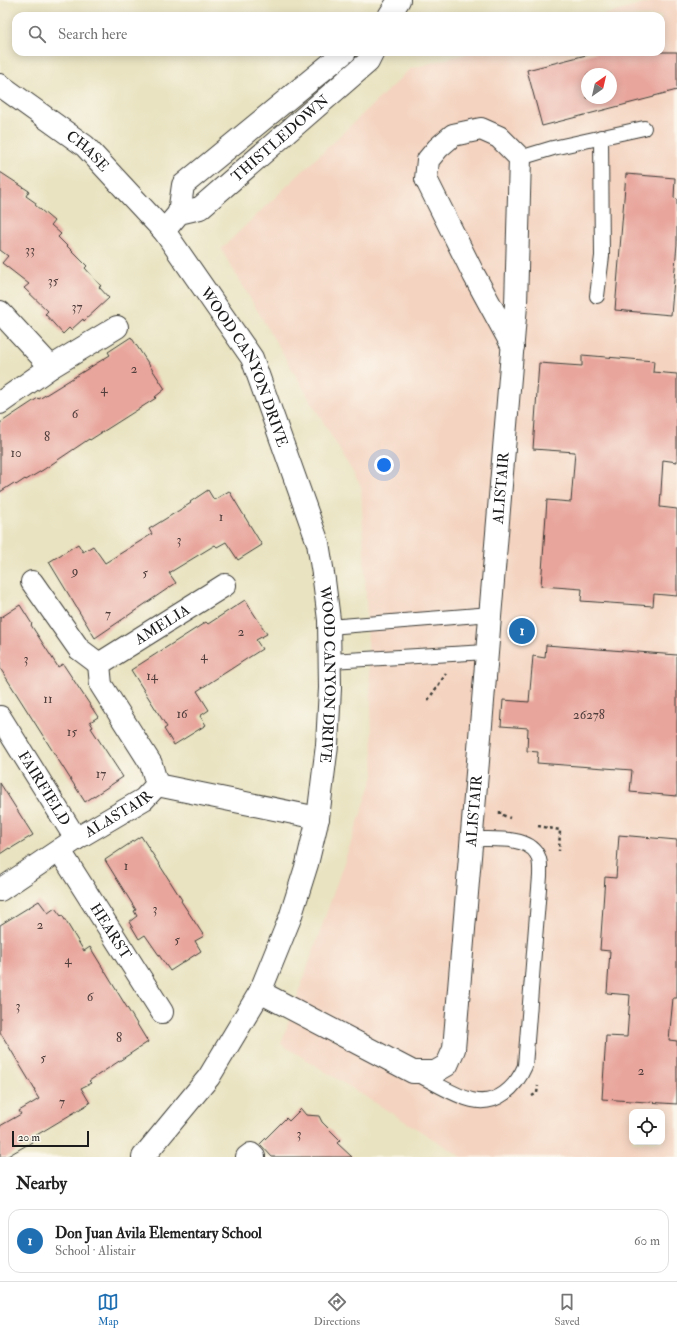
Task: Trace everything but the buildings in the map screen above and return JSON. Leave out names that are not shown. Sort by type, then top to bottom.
[{"type":"street","points":[[392,12],[399,0]]},
{"type":"street","name":"THISTLEDOWN","points":[[340,56],[183,185],[180,213],[200,208],[368,62],[371,56]]},
{"type":"street","name":"CHASE","points":[[0,85],[85,146],[164,231]]},
{"type":"street","points":[[513,347],[474,275],[426,180],[428,160],[438,148],[453,135],[481,129],[499,137],[520,158]]},
{"type":"street","name":"ALISTAIR","points":[[260,992],[413,1072],[435,1072],[447,1065],[454,1048],[513,347],[516,305],[520,158]]},
{"type":"street","points":[[164,231],[180,213]]},
{"type":"street","name":"WOOD CANYON DRIVE","points":[[143,1157],[209,1077],[260,992],[290,918],[307,864],[318,818],[327,745],[330,688],[329,627],[318,543],[252,358],[164,231]]},
{"type":"street","points":[[0,312],[51,367]]},
{"type":"street","points":[[0,403],[51,367],[117,327]]},
{"type":"street","points":[[32,582],[79,649],[99,664],[101,685],[151,764],[157,785]]},
{"type":"street","name":"AMELIA","points":[[99,664],[225,586]]},
{"type":"street","name":"FAIRFIELD","points":[[0,717],[68,845]]},
{"type":"street","name":"ALASTAIR","points":[[0,890],[68,845],[144,799],[157,785],[318,818]]},
{"type":"street","name":"HEARST","points":[[68,845],[162,1012]]},
{"type":"street","points":[[247,1157],[251,1154],[254,1157]]},
{"type":"lane","points":[[520,158],[553,148],[644,128]]},
{"type":"lane","points":[[597,296],[602,256],[601,137]]},
{"type":"lane","points":[[329,627],[491,614]]},
{"type":"lane","points":[[330,661],[487,652]]},
{"type":"lane","points":[[413,1072],[461,1096],[483,1102],[507,1093],[521,1075],[525,1066],[540,862],[537,853],[530,845],[521,842],[509,840],[472,840]]},
{"type":"path","points":[[428,700],[447,672]]},
{"type":"shaded area","points":[[658,0],[677,0],[677,1157],[462,1157],[281,1044],[374,776],[361,486],[221,249],[410,69],[457,56],[665,56],[665,12],[615,12]]},
{"type":"place","name":"Don Juan Avila Elementary School","points":[[522,631]]}]
